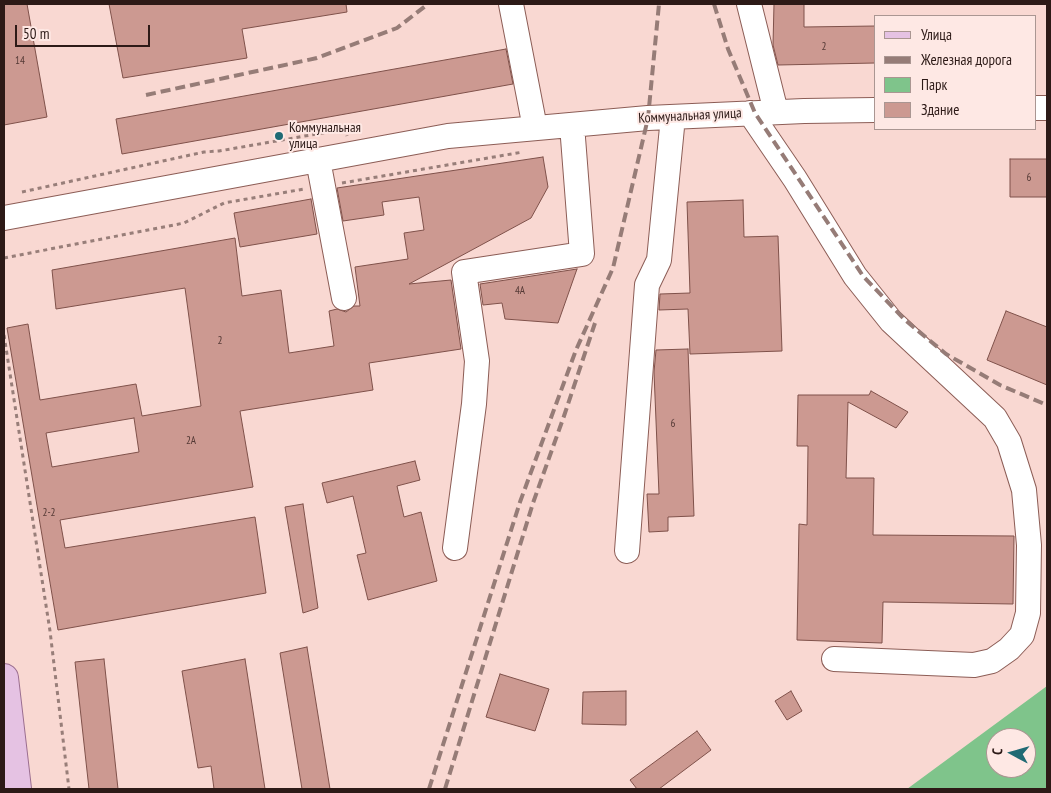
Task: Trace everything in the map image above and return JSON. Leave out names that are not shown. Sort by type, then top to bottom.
[{"type":"main road","points":[[4,678],[17,789]]},
{"type":"street","points":[[511,4],[535,128]]},
{"type":"street","points":[[749,4],[776,112]]},
{"type":"street","name":"Коммунальная улица","points":[[4,218],[448,136],[673,117],[874,110]]},
{"type":"street","points":[[750,113],[795,179],[855,276],[891,321],[995,418],[1009,442],[1024,490],[1029,545],[1028,613],[1022,634],[1009,649],[992,661],[974,665],[834,659]]},
{"type":"street","points":[[627,551],[648,285],[659,260],[673,117]]},
{"type":"street","points":[[455,548],[474,404],[477,361],[464,272],[582,254],[572,125]]},
{"type":"street","points":[[318,160],[344,298]]},
{"type":"path","points":[[13,194],[204,152],[345,129]]},
{"type":"path","points":[[4,335],[50,631],[69,789]]},
{"type":"green space","points":[[1047,686],[1047,789],[907,789],[986,731],[986,778],[1036,778],[1036,728],[990,728]]},
{"type":"building","points":[[4,4],[27,4],[47,117],[4,125]]},
{"type":"building","points":[[109,4],[346,4],[347,12],[242,29],[247,58],[123,78]]},
{"type":"building","points":[[774,4],[804,4],[804,27],[874,26],[874,63],[778,65],[773,45]]},
{"type":"building","points":[[506,49],[513,84],[122,154],[116,119]]},
{"type":"building","points":[[543,157],[548,187],[531,218],[409,284],[451,280],[461,349],[369,363],[373,390],[240,411],[253,487],[60,520],[65,548],[255,517],[266,593],[58,630],[7,328],[28,324],[40,400],[136,384],[142,416],[201,406],[185,288],[56,309],[52,270],[235,238],[242,296],[281,290],[289,353],[334,346],[329,311],[337,309],[346,312],[354,306],[360,306],[355,267],[408,259],[404,233],[424,230],[419,197],[382,202],[384,215],[343,221],[337,188]],"holes":[[[134,418],[139,452],[52,467],[46,433]]]},
{"type":"building","points":[[1010,159],[1047,159],[1047,197],[1010,197]]},
{"type":"building","points":[[311,199],[317,234],[240,247],[234,213]]},
{"type":"building","points":[[743,200],[744,237],[778,236],[782,351],[690,354],[688,309],[659,310],[660,294],[690,293],[687,202]]},
{"type":"building","points":[[577,269],[558,323],[505,319],[502,303],[483,305],[480,284]]},
{"type":"building","points":[[1006,311],[1047,327],[1047,385],[987,360]]},
{"type":"building","points":[[688,349],[694,516],[668,517],[668,531],[649,532],[647,494],[659,494],[654,372],[656,350]]},
{"type":"building","points":[[871,391],[908,412],[896,428],[848,402],[846,478],[874,478],[873,535],[1014,536],[1013,604],[883,602],[882,643],[797,640],[799,524],[807,525],[808,446],[797,446],[798,395],[869,395]]},
{"type":"building","points":[[415,461],[420,480],[397,486],[404,517],[421,512],[437,581],[368,600],[357,555],[366,553],[353,496],[327,503],[322,483]]},
{"type":"building","points":[[303,504],[318,608],[303,613],[285,507]]},
{"type":"building","points":[[307,647],[330,789],[302,789],[280,653]]},
{"type":"building","points":[[104,659],[118,789],[89,789],[75,662]]},
{"type":"building","points":[[245,659],[265,789],[214,789],[211,766],[198,768],[182,671]]},
{"type":"building","points":[[500,674],[549,689],[535,731],[486,717]]},
{"type":"building","points":[[626,691],[626,725],[582,724],[583,692]]},
{"type":"building","points":[[791,691],[802,711],[787,720],[775,701]]},
{"type":"building","points":[[697,731],[711,750],[659,789],[637,789],[630,780]]},
{"type":"railway","points":[[146,95],[317,58],[397,28],[428,4]]},
{"type":"railway","points":[[429,789],[520,502],[576,350],[613,268],[648,118],[659,4]]},
{"type":"railway","points":[[714,4],[728,49],[755,113],[863,276],[905,320],[946,354],[1000,385],[1047,405]]},
{"type":"railway","points":[[445,789],[533,503],[595,323]]},
{"type":"place","name":"Коммунальная улица","points":[[279,136]]}]
